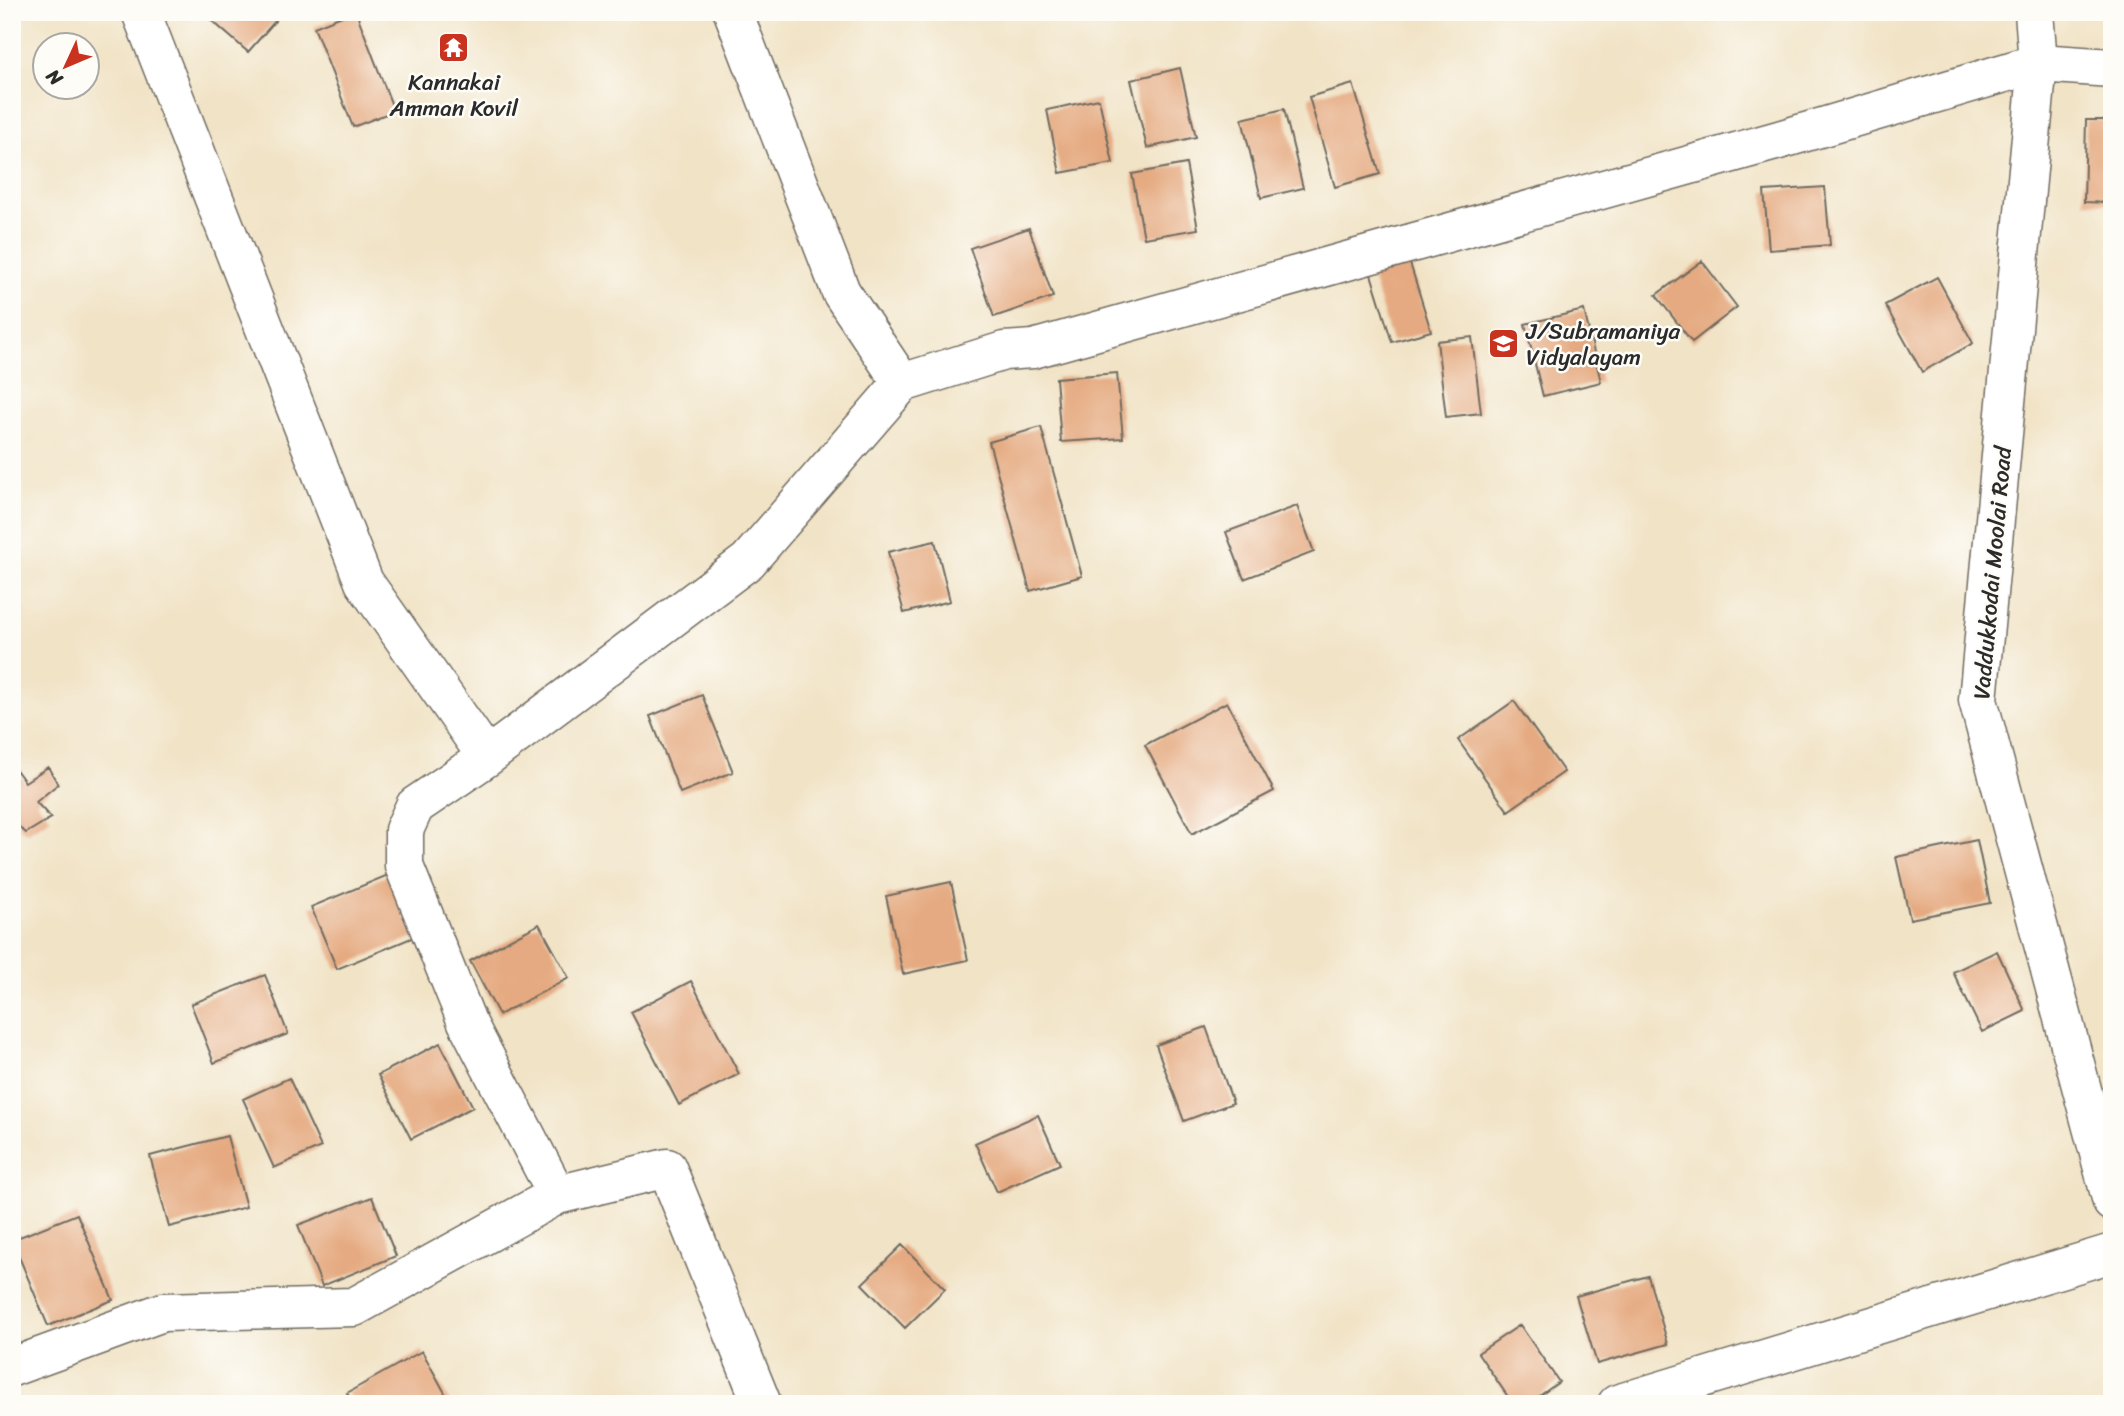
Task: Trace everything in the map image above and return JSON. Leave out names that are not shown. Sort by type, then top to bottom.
[{"type":"street","points":[[141,12],[364,582],[487,757]]},
{"type":"street","points":[[733,12],[841,292],[902,383]]},
{"type":"street","name":"Vaddukkodai Moolai Road","points":[[2034,12],[2038,63],[1978,700],[2112,1202]]},
{"type":"street","points":[[557,1195],[467,1023],[404,866],[404,830],[415,806],[487,757],[748,561],[902,383],[1004,351],[1033,349],[1779,140],[2038,63],[2112,68]]},
{"type":"street","points":[[12,1367],[163,1312],[354,1307],[557,1195],[667,1168],[762,1404]]},
{"type":"street","points":[[1617,1404],[2112,1253]]},
{"type":"building","points":[[202,12],[283,12],[248,52]]},
{"type":"building","points":[[356,12],[394,111],[353,127],[314,27]]},
{"type":"building","points":[[1180,68],[1196,137],[1147,148],[1131,80]]},
{"type":"building","points":[[1353,84],[1380,174],[1335,187],[1309,97]]},
{"type":"building","points":[[1099,99],[1113,163],[1060,173],[1047,110]]},
{"type":"building","points":[[1284,109],[1303,188],[1261,198],[1242,119]]},
{"type":"building","points":[[2086,120],[2112,120],[2112,203],[2084,202]]},
{"type":"building","points":[[1186,164],[1198,229],[1144,238],[1132,174]]},
{"type":"building","points":[[1825,187],[1830,245],[1769,250],[1764,191]]},
{"type":"building","points":[[1029,228],[1053,297],[994,317],[970,248]]},
{"type":"building","points":[[1409,260],[1431,331],[1392,342],[1370,271]]},
{"type":"building","points":[[1702,261],[1737,307],[1692,342],[1656,295]]},
{"type":"building","points":[[1937,277],[1973,343],[1922,372],[1885,305]]},
{"type":"building","points":[[1584,310],[1601,382],[1543,396],[1525,324]]},
{"type":"building","points":[[1472,337],[1481,413],[1446,417],[1437,341]]},
{"type":"building","points":[[1117,373],[1123,438],[1061,442],[1056,378]]},
{"type":"building","points":[[1041,427],[1082,576],[1030,591],[989,442]]},
{"type":"building","points":[[1297,506],[1314,552],[1244,579],[1226,532]]},
{"type":"building","points":[[935,541],[950,601],[904,613],[888,552]]},
{"type":"building","points":[[702,695],[733,772],[680,793],[650,716]]},
{"type":"building","points":[[1514,701],[1564,772],[1508,811],[1458,740]]},
{"type":"building","points":[[1227,702],[1274,791],[1192,834],[1145,745]]},
{"type":"building","points":[[48,767],[58,784],[36,802],[51,818],[26,833],[19,827],[12,803],[12,779],[17,771],[25,782]]},
{"type":"building","points":[[1977,840],[1990,903],[1910,919],[1896,857]]},
{"type":"building","points":[[388,875],[414,937],[337,969],[311,907]]},
{"type":"building","points":[[951,882],[968,960],[903,974],[886,896]]},
{"type":"building","points":[[539,924],[569,978],[499,1015],[470,961]]},
{"type":"building","points":[[1997,951],[2025,1011],[1982,1032],[1953,972]]},
{"type":"building","points":[[265,975],[288,1034],[214,1063],[191,1004]]},
{"type":"building","points":[[691,981],[739,1074],[679,1105],[631,1012]]},
{"type":"building","points":[[1206,1027],[1233,1103],[1184,1121],[1156,1045]]},
{"type":"building","points":[[440,1043],[473,1107],[411,1139],[378,1075]]},
{"type":"building","points":[[289,1078],[321,1147],[274,1168],[243,1099]]},
{"type":"building","points":[[1038,1115],[1060,1164],[997,1192],[975,1143]]},
{"type":"building","points":[[227,1136],[246,1207],[169,1227],[150,1156]]},
{"type":"building","points":[[372,1197],[396,1256],[322,1286],[298,1225]]},
{"type":"building","points":[[77,1214],[113,1300],[48,1326],[12,1240]]},
{"type":"building","points":[[902,1245],[945,1289],[905,1328],[862,1284]]},
{"type":"building","points":[[1648,1276],[1668,1344],[1597,1364],[1576,1296]]},
{"type":"building","points":[[1520,1325],[1559,1382],[1528,1404],[1513,1404],[1478,1353]]},
{"type":"building","points":[[422,1351],[451,1404],[354,1404],[347,1393]]},
{"type":"place","name":"Kannakai Amman Kovil","points":[[454,48]]},
{"type":"place","name":"J/Subramaniya Vidyalayam","points":[[1503,344]]}]
